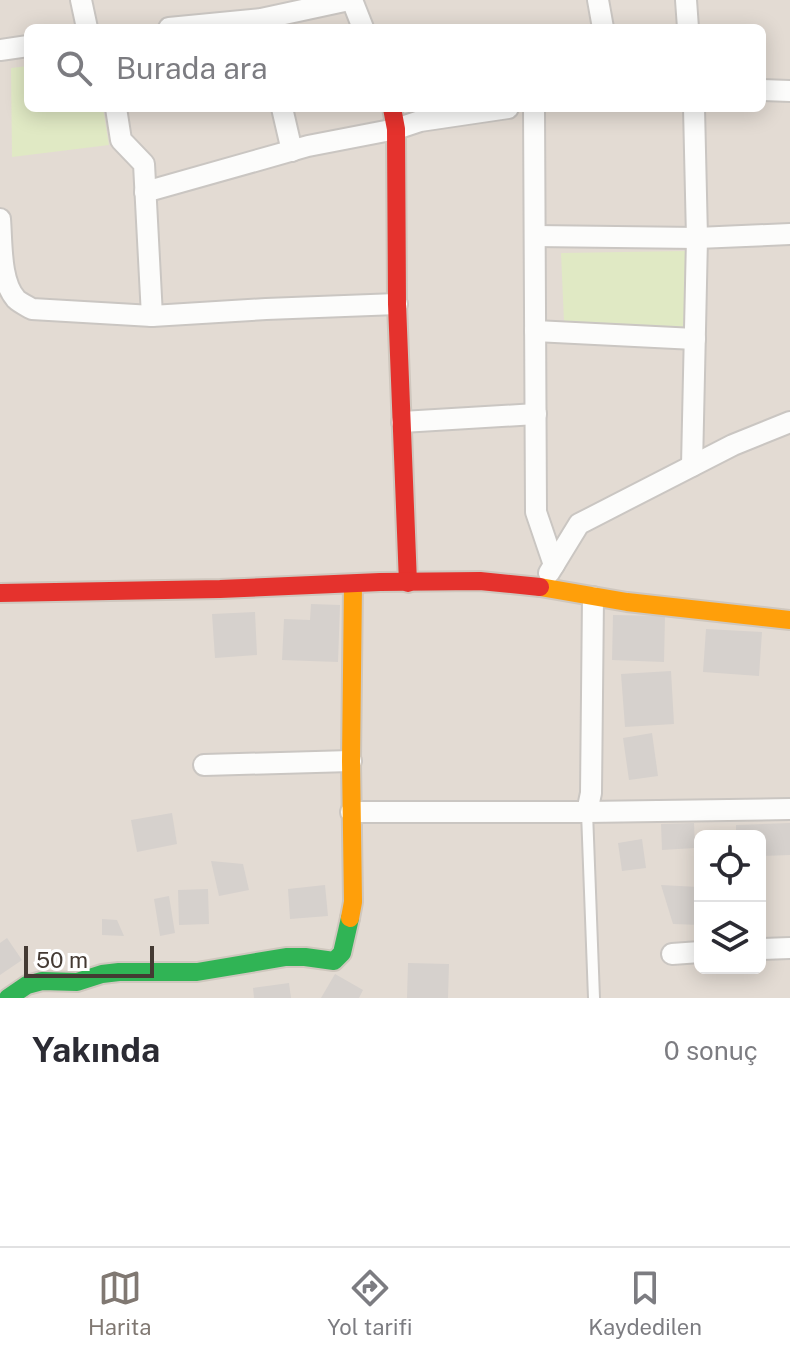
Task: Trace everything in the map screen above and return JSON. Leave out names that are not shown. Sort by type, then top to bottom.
[{"type":"street","points":[[81,0],[86,24]]},
{"type":"street","points":[[238,0],[256,22]]},
{"type":"street","points":[[227,24],[256,22],[351,0],[361,24]]},
{"type":"street","points":[[598,0],[602,24]]},
{"type":"street","points":[[686,0],[688,24]]},
{"type":"street","points":[[0,50],[24,47]]},
{"type":"street","points":[[766,90],[790,91]]},
{"type":"street","points":[[117,112],[121,140],[144,164],[152,316]]},
{"type":"street","points":[[283,112],[292,151]]},
{"type":"street","points":[[393,112],[396,129],[397,304],[408,583]]},
{"type":"street","points":[[145,192],[292,151],[420,121],[481,112]]},
{"type":"street","points":[[534,112],[536,512],[554,565]]},
{"type":"street","points":[[692,466],[697,238],[694,112]]},
{"type":"street","points":[[0,219],[3,273],[7,287],[17,300],[32,309],[152,316],[397,304]]},
{"type":"street","points":[[535,236],[697,238],[790,234]]},
{"type":"street","points":[[535,331],[695,339]]},
{"type":"street","points":[[402,422],[536,414]]},
{"type":"street","points":[[541,587],[579,524],[733,445],[790,422]]},
{"type":"street","points":[[0,593],[480,581],[541,587],[627,602],[790,620]]},
{"type":"street","points":[[8,998],[34,982],[77,982],[111,973],[197,972],[286,957],[334,961],[342,953],[353,902],[353,584]]},
{"type":"street","points":[[587,812],[591,793],[593,597]]},
{"type":"street","points":[[204,765],[351,761]]},
{"type":"street","points":[[351,812],[790,809]]},
{"type":"street","points":[[766,949],[790,948]]},
{"type":"street","points":[[672,954],[694,952]]},
{"type":"lane","points":[[587,812],[594,998]]},
{"type":"shaded area","points":[[0,0],[790,0],[790,998],[0,998]]},
{"type":"green space","points":[[24,66],[24,112],[104,112],[109,145],[12,157],[11,68]]},
{"type":"green space","points":[[685,251],[685,330],[564,322],[561,253]]},
{"type":"building","points":[[311,604],[340,605],[338,662],[282,660],[284,619],[310,620]]},
{"type":"building","points":[[255,612],[257,655],[215,658],[212,614]]},
{"type":"building","points":[[613,615],[665,616],[664,662],[612,660]]},
{"type":"building","points":[[706,629],[762,632],[759,676],[703,672]]},
{"type":"building","points":[[671,671],[674,724],[625,727],[621,674]]},
{"type":"building","points":[[652,733],[658,776],[629,780],[623,738]]},
{"type":"building","points":[[172,813],[177,844],[137,852],[131,820]]},
{"type":"building","points":[[694,823],[694,848],[662,850],[661,824]]},
{"type":"building","points":[[790,823],[790,855],[766,856],[766,830],[736,830],[736,825]]},
{"type":"building","points":[[642,839],[646,868],[622,871],[618,843]]},
{"type":"building","points":[[211,861],[243,864],[249,890],[219,896]]},
{"type":"building","points":[[325,885],[328,916],[290,919],[288,889]]},
{"type":"building","points":[[661,885],[694,887],[694,925],[673,924]]},
{"type":"building","points":[[208,889],[209,924],[179,925],[178,890]]},
{"type":"building","points":[[169,896],[175,933],[160,936],[154,899]]},
{"type":"building","points":[[102,919],[117,920],[124,936],[102,935]]},
{"type":"building","points":[[7,938],[22,960],[0,975],[0,943]]},
{"type":"building","points":[[408,963],[449,964],[448,998],[407,998]]},
{"type":"building","points":[[335,974],[363,990],[359,998],[321,998]]},
{"type":"building","points":[[289,983],[291,998],[254,998],[253,988]]},
{"type":"traffic: fast","points":[[8,998],[27,985],[42,981],[77,982],[119,972],[197,972],[286,957],[334,961],[342,953],[350,918]]},
{"type":"traffic: slow","points":[[350,918],[353,902],[353,584]]},
{"type":"traffic: slow","points":[[540,587],[627,602],[790,620]]},
{"type":"traffic: jam","points":[[393,112],[396,129],[397,304],[408,583]]},
{"type":"traffic: jam","points":[[0,593],[380,582],[480,581],[540,587]]}]
